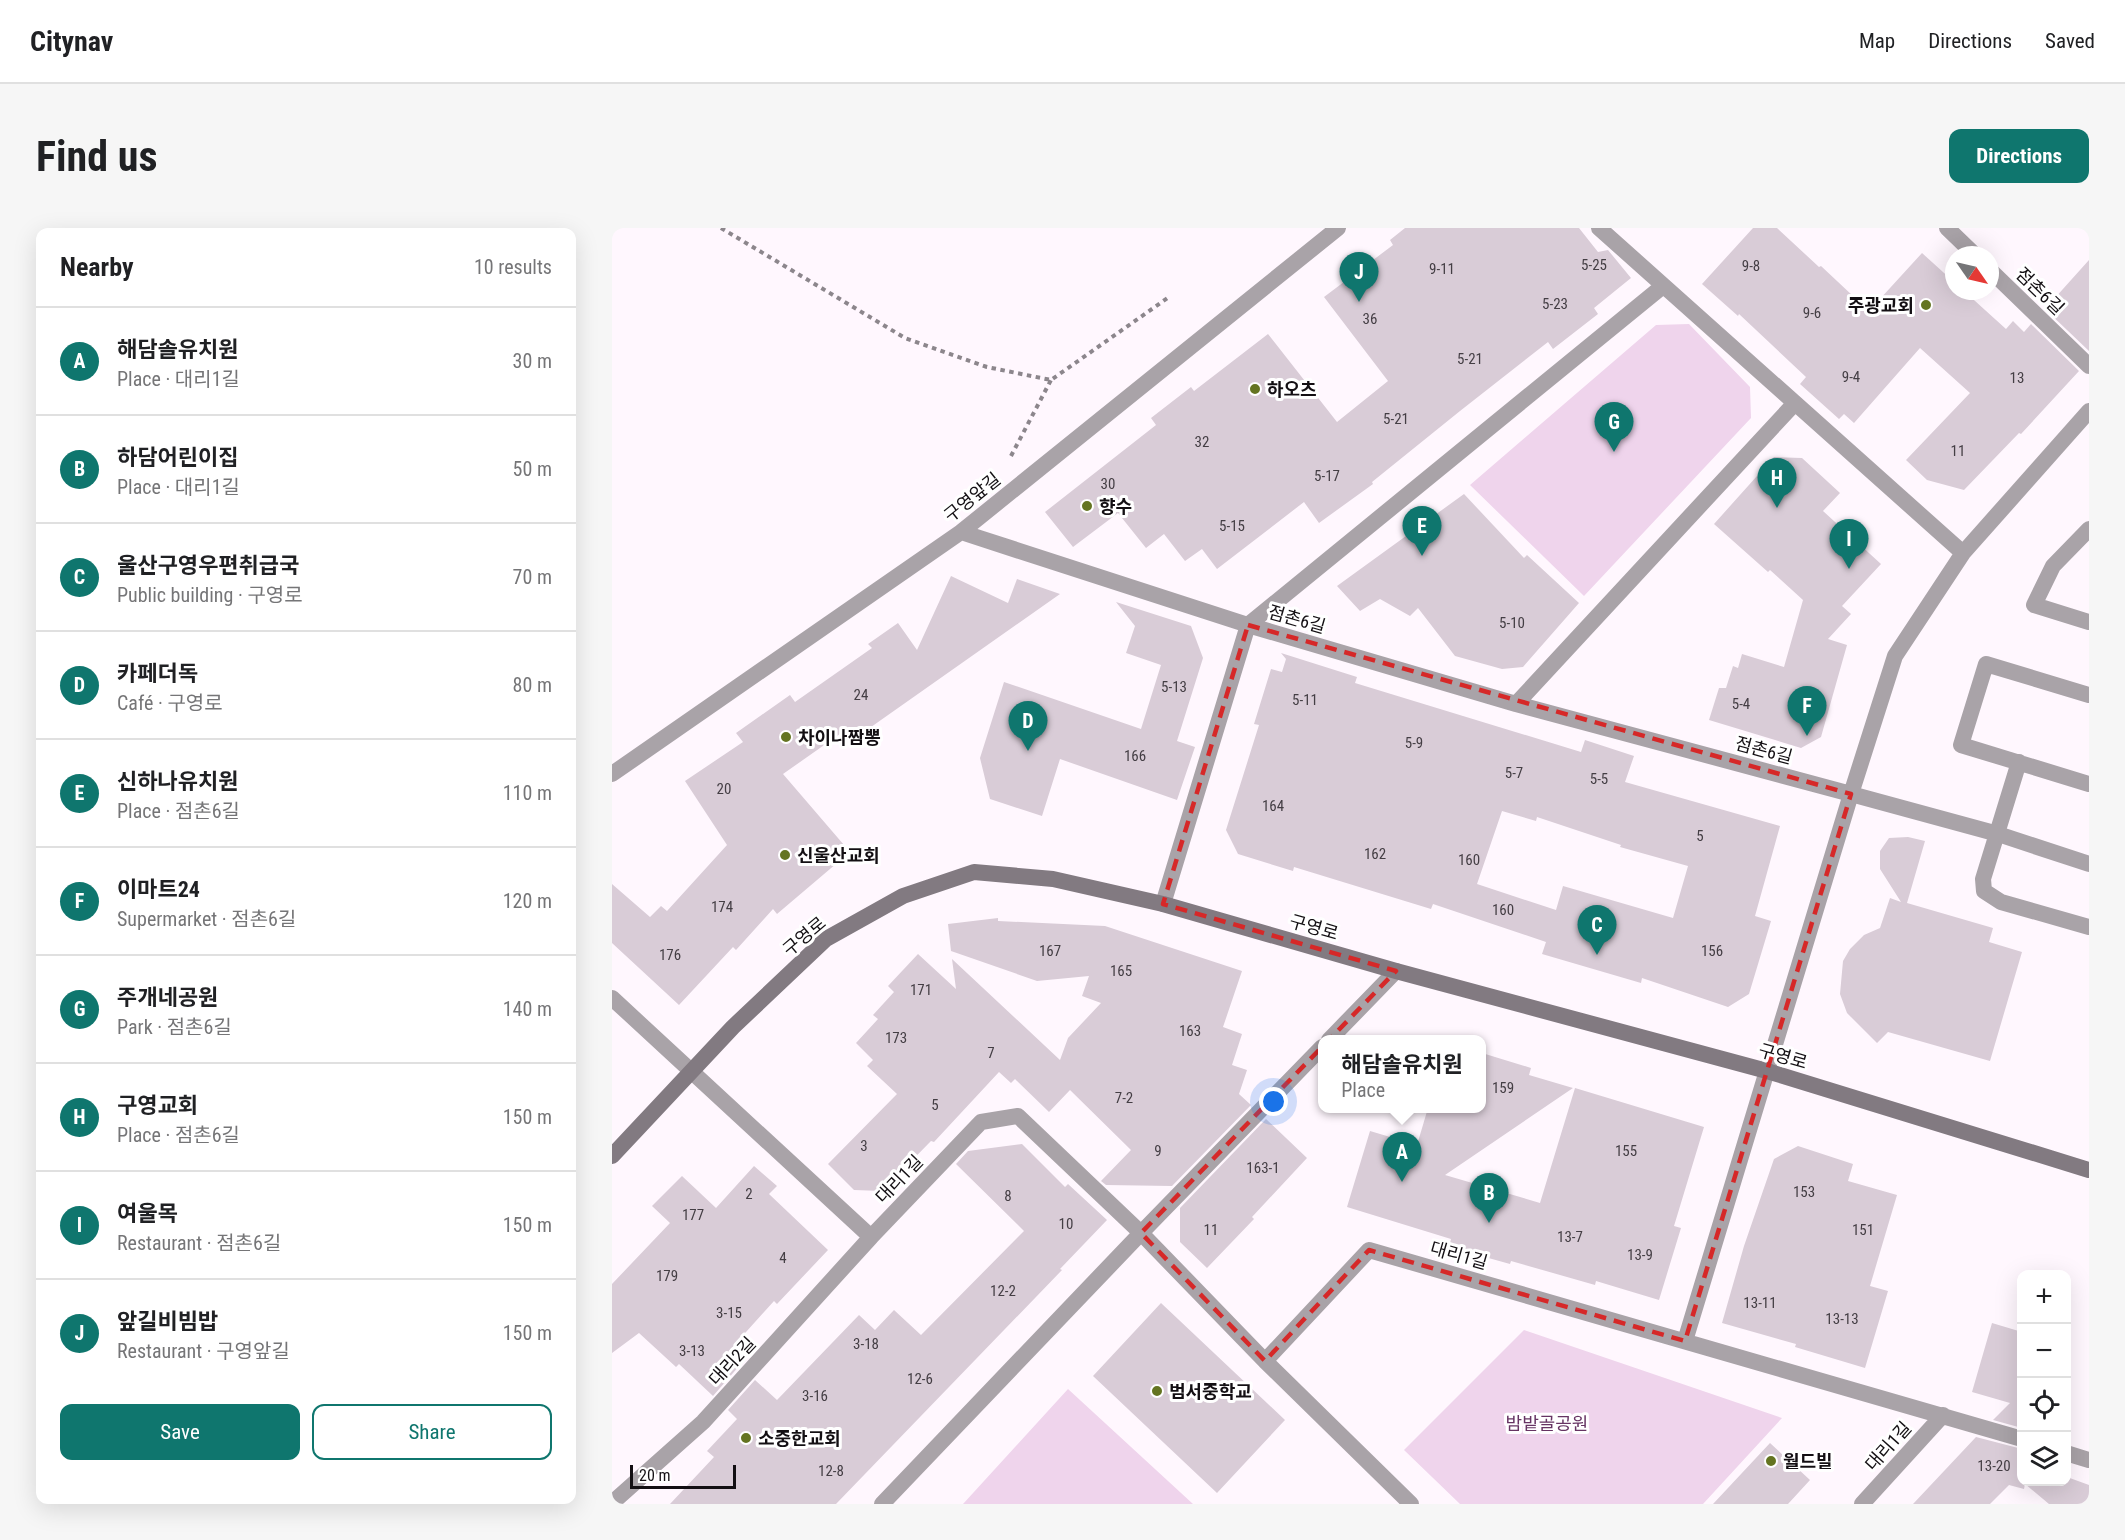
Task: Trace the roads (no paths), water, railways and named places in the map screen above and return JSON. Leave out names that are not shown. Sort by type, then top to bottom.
[{"type":"main road","name":"구영로","points":[[612,1156],[733,1027],[826,939],[903,896],[974,872],[1053,879],[1163,904],[1396,971],[1767,1071],[2089,1170]]},
{"type":"street","name":"구영앞길","points":[[612,774],[961,532],[1338,228]]},
{"type":"street","points":[[1599,228],[1963,553]]},
{"type":"street","points":[[1947,228],[1965,246]]},
{"type":"street","name":"점촌6길","points":[[1999,279],[2089,366]]},
{"type":"street","name":"점촌6길","points":[[1248,625],[1663,286]]},
{"type":"street","points":[[1516,704],[1794,403]]},
{"type":"street","points":[[1685,1341],[1895,656],[1963,553],[2089,411]]},
{"type":"street","points":[[2089,529],[2054,566],[2034,605],[2089,622]]},
{"type":"street","points":[[961,532],[1248,625],[1163,904]]},
{"type":"street","name":"점촌6길","points":[[1248,625],[1516,704],[1998,834],[2089,864]]},
{"type":"street","points":[[2089,695],[1986,664],[1961,744],[2089,784]]},
{"type":"street","points":[[2019,762],[1983,879],[1984,891],[2001,902],[2089,927]]},
{"type":"street","points":[[1334,1035],[1396,971]]},
{"type":"street","points":[[612,998],[872,1237]]},
{"type":"street","points":[[882,1504],[1318,1052]]},
{"type":"street","name":"대리1길","points":[[872,1237],[981,1122],[1018,1116],[1141,1233],[1265,1361],[1411,1504]]},
{"type":"street","name":"대리2길","points":[[612,1503],[703,1422],[872,1237]]},
{"type":"street","name":"대리1길","points":[[1265,1361],[1369,1250],[2017,1438]]},
{"type":"street","name":"대리1길","points":[[1862,1504],[1942,1415]]},
{"type":"street","points":[[2071,1454],[2089,1460]]},
{"type":"place","name":"앞길비빔밥","points":[[1359,302]]},
{"type":"place","name":"주광교회","points":[[1926,305]]},
{"type":"place","name":"하오츠","points":[[1255,389]]},
{"type":"place","name":"주개네공원","points":[[1614,452]]},
{"type":"place","name":"향수","points":[[1087,506]]},
{"type":"place","name":"구영교회","points":[[1777,508]]},
{"type":"place","name":"신하나유치원","points":[[1422,556]]},
{"type":"place","name":"여울목","points":[[1849,569]]},
{"type":"place","name":"이마트24","points":[[1807,736]]},
{"type":"place","name":"차이나짬뽕","points":[[786,737]]},
{"type":"place","name":"카페더독","points":[[1028,751]]},
{"type":"place","name":"신울산교회","points":[[785,855]]},
{"type":"place","name":"울산구영우편취급국","points":[[1597,955]]},
{"type":"place","name":"해담솔유치원","points":[[1402,1182]]},
{"type":"place","name":"하담어린이집","points":[[1489,1223]]},
{"type":"place","name":"범서중학교","points":[[1157,1391]]},
{"type":"place","name":"소중한교회","points":[[746,1438]]},
{"type":"place","name":"월드빌","points":[[1771,1461]]},
{"type":"park label","name":"밤밭골공원","points":[[1547,1423]]}]
